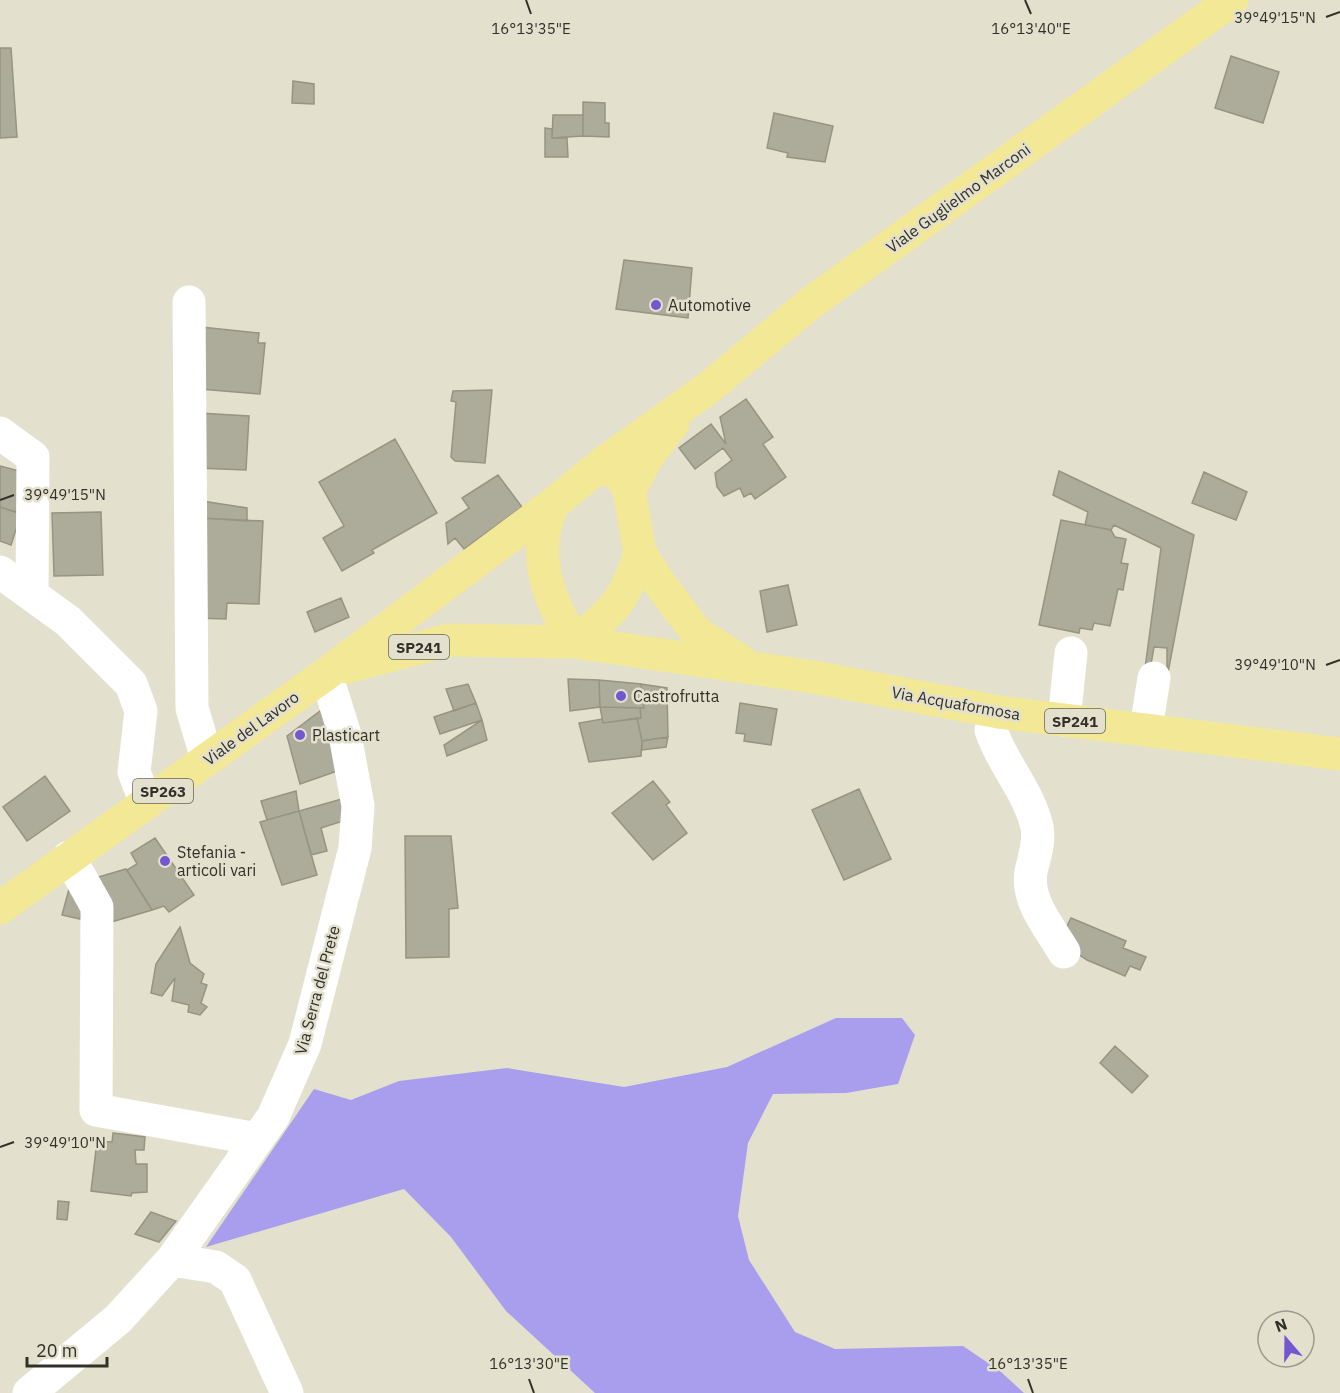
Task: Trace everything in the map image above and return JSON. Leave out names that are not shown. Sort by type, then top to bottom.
[{"type":"main road","name":"Viale Guglielmo Marconi","points":[[688,403],[812,302],[1232,0]]},
{"type":"main road","name":"SP263","points":[[326,674],[553,504],[602,464],[688,403]]},
{"type":"main road","name":"SP263","points":[[629,490],[649,455],[688,403]]},
{"type":"main road","points":[[602,464],[624,480],[629,490],[640,553],[697,633],[752,668]]},
{"type":"main road","points":[[553,504],[543,525],[544,578],[554,605],[574,642],[605,619],[630,586],[640,553]]},
{"type":"main road","name":"SP241","points":[[326,674],[387,655],[449,640],[574,642],[752,668]]},
{"type":"main road","name":"Via Acquaformosa","points":[[752,668],[999,712],[1340,754]]},
{"type":"main road","name":"Viale del Lavoro","points":[[0,908],[326,674]]},
{"type":"street","points":[[189,302],[192,708],[207,759]]},
{"type":"street","points":[[0,433],[33,457],[32,594]]},
{"type":"street","points":[[0,572],[68,621],[131,684],[141,711],[134,772],[146,803]]},
{"type":"street","points":[[1064,720],[1071,653]]},
{"type":"street","name":"Via Serra del Prete","points":[[29,1393],[118,1319],[172,1260],[273,1117],[305,1044],[355,848],[358,806],[345,735],[326,674]]},
{"type":"street","points":[[1146,729],[1154,678]]},
{"type":"street","points":[[999,712],[991,730],[998,749],[1021,787],[1037,827],[1038,848],[1031,873],[1030,894],[1064,952]]},
{"type":"street","points":[[69,857],[97,907],[96,1110],[257,1139]]},
{"type":"street","points":[[172,1260],[216,1267],[235,1280],[287,1393]]},
{"type":"shaded area","points":[[836,1018],[902,1018],[915,1035],[898,1084],[846,1093],[773,1094],[748,1143],[738,1216],[749,1260],[795,1332],[835,1349],[963,1346],[1000,1371],[1024,1393],[595,1393],[506,1311],[451,1237],[404,1189],[206,1247],[314,1089],[351,1100],[399,1081],[507,1068],[624,1087],[727,1067]]},
{"type":"building","points":[[0,48],[11,48],[17,137],[0,138]]},
{"type":"building","points":[[1231,56],[1279,72],[1263,123],[1215,108]]},
{"type":"building","points":[[293,81],[314,84],[314,104],[292,103]]},
{"type":"building","points":[[583,102],[605,103],[605,123],[609,123],[609,137],[583,136]]},
{"type":"building","points":[[774,113],[833,126],[825,162],[787,157],[788,153],[767,148]]},
{"type":"building","points":[[553,115],[583,115],[583,136],[552,138]]},
{"type":"building","points":[[545,128],[552,129],[552,138],[567,138],[568,157],[545,157]]},
{"type":"building","points":[[624,260],[692,268],[688,318],[616,309]]},
{"type":"building","points":[[201,327],[259,333],[258,343],[265,343],[260,394],[200,389]]},
{"type":"building","points":[[492,390],[485,463],[455,461],[451,457],[456,402],[451,401],[453,391]]},
{"type":"building","points":[[746,399],[773,437],[763,444],[786,477],[755,499],[751,493],[744,497],[740,488],[724,496],[717,487],[715,473],[732,460],[723,448],[695,469],[679,448],[711,424],[726,444],[720,417]]},
{"type":"building","points":[[199,413],[249,416],[246,470],[196,468]]},
{"type":"building","points":[[395,439],[437,513],[372,550],[374,553],[342,571],[323,538],[344,526],[319,482]]},
{"type":"building","points":[[0,466],[23,472],[16,512],[0,507]]},
{"type":"building","points":[[1059,471],[1194,535],[1167,678],[1167,648],[1154,647],[1149,676],[1144,676],[1161,548],[1114,525],[1111,530],[1085,525],[1088,512],[1053,495]]},
{"type":"building","points":[[1204,472],[1247,492],[1236,520],[1192,503]]},
{"type":"building","points":[[498,475],[522,507],[464,549],[455,538],[448,544],[446,523],[469,508],[462,498]]},
{"type":"building","points":[[202,501],[247,508],[247,521],[202,518]]},
{"type":"building","points":[[0,507],[21,514],[11,545],[0,541]]},
{"type":"building","points":[[101,512],[103,575],[54,576],[52,513]]},
{"type":"building","points":[[201,518],[263,521],[259,604],[227,603],[226,619],[196,618]]},
{"type":"building","points":[[1061,520],[1111,530],[1115,537],[1126,539],[1121,563],[1128,564],[1123,590],[1118,589],[1110,626],[1094,623],[1092,630],[1080,628],[1079,633],[1039,625]]},
{"type":"building","points":[[788,585],[797,625],[767,632],[760,591]]},
{"type":"building","points":[[341,598],[349,617],[315,632],[307,612]]},
{"type":"building","points":[[568,679],[599,680],[600,707],[570,711]]},
{"type":"building","name":"Castrofrutta","points":[[599,680],[641,684],[644,708],[600,707]]},
{"type":"building","points":[[468,684],[476,703],[454,711],[446,689]]},
{"type":"building","points":[[641,684],[667,688],[668,737],[642,741],[637,718],[641,718],[640,708],[644,708]]},
{"type":"building","points":[[476,703],[482,720],[440,734],[434,717]]},
{"type":"building","points":[[740,703],[777,709],[771,745],[744,741],[745,734],[736,733]]},
{"type":"building","points":[[600,707],[640,708],[641,718],[603,723]]},
{"type":"building","points":[[324,708],[343,769],[300,784],[287,736]]},
{"type":"building","points":[[637,718],[642,741],[641,756],[589,762],[579,723],[602,719],[603,723]]},
{"type":"building","points":[[482,720],[487,740],[447,756],[444,745]]},
{"type":"building","points":[[668,737],[666,747],[642,750],[642,741]]},
{"type":"building","points":[[45,776],[70,811],[27,841],[3,807]]},
{"type":"building","points":[[653,781],[670,802],[666,805],[687,833],[653,860],[612,813]]},
{"type":"building","points":[[859,789],[891,859],[844,880],[812,810]]},
{"type":"building","points":[[296,791],[299,811],[267,820],[261,801]]},
{"type":"building","points":[[342,799],[346,820],[321,828],[327,851],[311,855],[299,811]]},
{"type":"building","points":[[299,811],[317,875],[282,885],[260,822]]},
{"type":"building","points":[[405,836],[451,836],[458,908],[449,909],[449,957],[406,958]]},
{"type":"building","points":[[155,838],[194,895],[169,912],[164,906],[152,910],[127,870],[137,864],[131,853]]},
{"type":"building","points":[[126,869],[152,910],[108,923],[95,878]]},
{"type":"building","points":[[69,889],[86,893],[80,919],[62,915]]},
{"type":"building","points":[[1071,918],[1126,941],[1123,948],[1146,957],[1140,970],[1130,966],[1125,976],[1087,960],[1072,950],[1062,936]]},
{"type":"building","points":[[180,927],[190,963],[204,974],[201,983],[207,985],[201,1003],[207,1007],[200,1015],[188,1012],[189,1005],[172,1001],[175,978],[162,996],[151,993],[156,964]]},
{"type":"building","points":[[1115,1046],[1148,1076],[1132,1093],[1100,1063]]},
{"type":"building","points":[[113,1133],[145,1137],[144,1150],[135,1150],[136,1164],[147,1164],[147,1192],[132,1193],[131,1196],[91,1191],[97,1141],[112,1142]]},
{"type":"building","points":[[58,1201],[69,1202],[67,1220],[57,1219]]},
{"type":"building","points":[[151,1212],[176,1221],[159,1242],[135,1234]]},
{"type":"place","name":"Automotive","points":[[656,305]]},
{"type":"place","name":"Castrofrutta","points":[[621,696]]},
{"type":"place","name":"Plasticart","points":[[300,735]]},
{"type":"place","name":"Stefania - articoli vari","points":[[165,861]]}]
